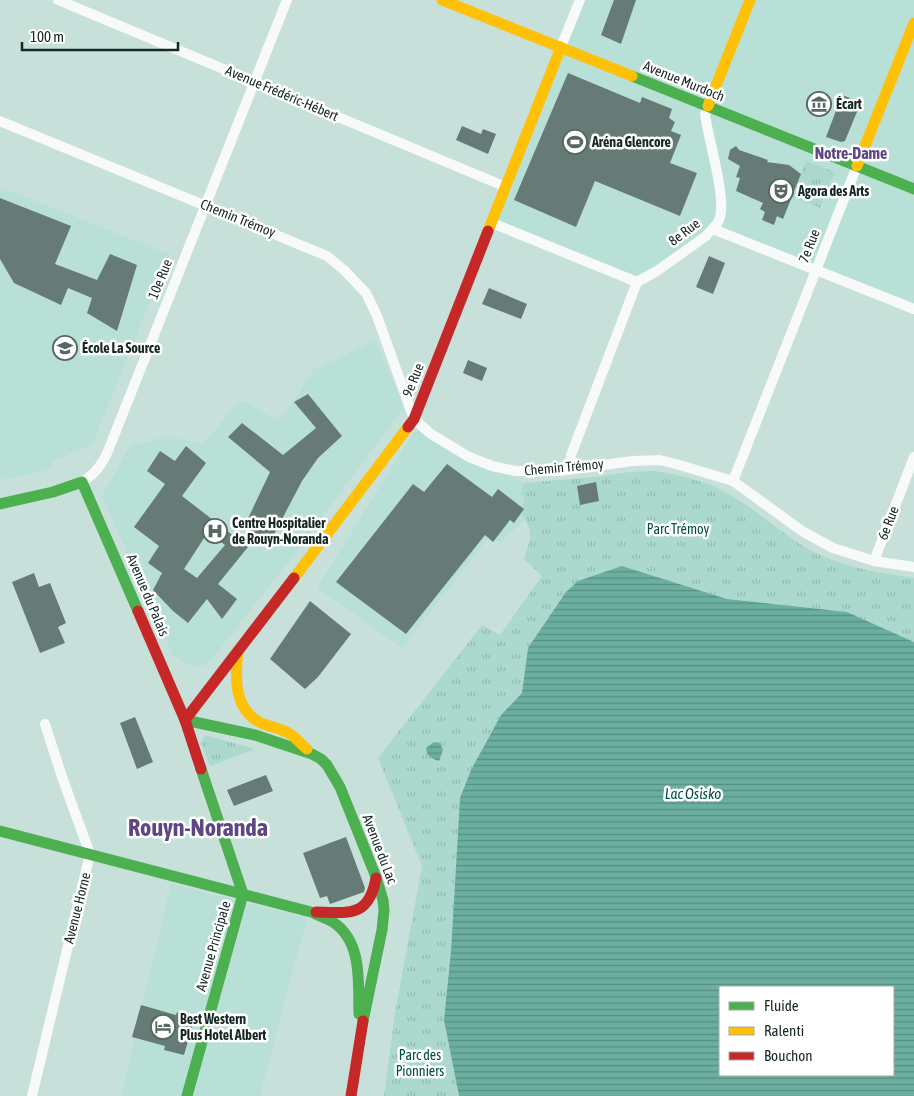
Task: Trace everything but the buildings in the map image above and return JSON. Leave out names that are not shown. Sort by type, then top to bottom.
[{"type":"street","name":"Avenue Frédéric-Hébert","points":[[58,0],[506,187]]},
{"type":"street","name":"10e Rue","points":[[0,504],[53,492],[82,482],[92,476],[101,466],[287,0]]},
{"type":"street","name":"Avenue Murdoch","points":[[442,0],[914,189]]},
{"type":"street","name":"9e Rue","points":[[185,720],[414,419],[580,0]]},
{"type":"street","name":"8e Rue","points":[[637,282],[656,271],[713,229],[720,218],[721,206],[705,114],[750,0]]},
{"type":"street","name":"7e Rue","points":[[733,481],[914,23]]},
{"type":"street","name":"Chemin Trémoy","points":[[0,121],[327,256],[366,293],[377,316],[414,419],[431,434],[469,457],[492,466],[515,471],[559,470],[633,461],[660,460],[702,470],[733,481],[802,531],[833,548],[874,561],[914,567]]},
{"type":"street","points":[[492,223],[637,282],[571,454],[570,468]]},
{"type":"street","points":[[713,229],[914,309]]},
{"type":"street","name":"6e Rue","points":[[874,561],[914,457]]},
{"type":"street","name":"Avenue du Palais","points":[[82,482],[114,552],[185,720]]},
{"type":"street","points":[[238,651],[235,675],[238,696],[245,710],[258,722],[290,734],[313,754]]},
{"type":"street","name":"Avenue du Lac","points":[[185,720],[226,727],[286,744],[313,754],[326,765],[340,787],[376,877],[383,900],[384,920],[360,1032],[351,1096]]},
{"type":"street","name":"Avenue Principale","points":[[185,720],[243,894],[187,1096]]},
{"type":"street","name":"Avenue Horne","points":[[32,1096],[90,854],[45,724]]},
{"type":"street","points":[[0,831],[311,912],[334,924],[344,934],[355,952],[359,973],[360,1032]]},
{"type":"street","points":[[311,912],[346,913],[357,911],[372,896],[376,877]]},
{"type":"shaded area","points":[[580,0],[914,0],[914,309],[713,229],[637,282],[492,223]]},
{"type":"shaded area","name":"École La Source","points":[[0,187],[169,254],[93,443],[55,460],[49,470],[0,480]]},
{"type":"shaded area","name":"Centre Hospitalier de Rouyn-Noranda","points":[[375,341],[403,404],[399,414],[285,566],[212,659],[203,666],[188,665],[173,656],[102,496],[130,446],[168,436],[201,444],[214,432],[233,407],[244,401],[277,421],[294,401],[314,369]]},
{"type":"shaded area","name":"Centre Hospitalier de Rouyn-Noranda","points":[[415,430],[524,483],[530,515],[501,542],[488,538],[402,648],[317,588]]},
{"type":"shaded area","points":[[171,884],[307,918],[260,1096],[121,1096]]},
{"type":"green space","points":[[806,161],[835,172],[820,208],[793,197]]},
{"type":"green space","name":"Parc Trémoy","points":[[653,471],[694,479],[723,491],[803,546],[826,558],[863,569],[914,578],[914,642],[847,612],[727,599],[622,566],[528,648],[522,693],[501,715],[471,770],[460,798],[451,951],[444,1020],[459,1096],[384,1096],[395,1013],[422,866],[378,758],[482,625],[500,635],[542,576],[524,559],[530,539],[530,530],[522,512],[525,497],[521,494],[524,483]]},
{"type":"green space","points":[[205,735],[255,749],[210,766],[201,743]]},
{"type":"water","name":"Lac Osisko","points":[[622,566],[727,599],[847,612],[914,642],[914,1096],[459,1096],[444,1020],[451,951],[460,798],[471,770],[501,715],[522,693],[528,648],[566,592],[578,581]]},
{"type":"water","points":[[434,742],[440,743],[443,750],[439,761],[430,757],[427,753],[426,748]]},
{"type":"traffic: fast","points":[[632,76],[914,189]]},
{"type":"traffic: fast","points":[[0,504],[53,492],[82,482],[138,611]]},
{"type":"traffic: fast","points":[[185,720],[255,735],[312,754],[327,765],[340,787],[376,877],[383,900],[382,930],[363,1021]]},
{"type":"traffic: fast","points":[[187,1096],[243,894],[201,769]]},
{"type":"traffic: fast","points":[[0,831],[311,912],[333,922],[343,930],[350,940],[354,952],[357,964],[359,1014]]},
{"type":"traffic: slow","points":[[442,0],[632,76]]},
{"type":"traffic: slow","points":[[708,106],[750,0]]},
{"type":"traffic: slow","points":[[857,166],[914,23]]},
{"type":"traffic: slow","points":[[488,231],[561,47]]},
{"type":"traffic: slow","points":[[294,578],[408,427]]},
{"type":"traffic: slow","points":[[238,651],[236,671],[238,692],[245,710],[261,723],[290,734],[307,749]]},
{"type":"traffic: jam","points":[[408,427],[414,419],[488,231]]},
{"type":"traffic: jam","points":[[185,720],[294,578]]},
{"type":"traffic: jam","points":[[138,611],[185,720],[201,769]]},
{"type":"traffic: jam","points":[[316,912],[339,913],[356,910],[368,900],[373,891],[376,878]]},
{"type":"traffic: jam","points":[[351,1096],[363,1021]]},
{"type":"place","name":"Écart","points":[[819,104]]},
{"type":"place","name":"Aréna Glencore","points":[[575,142]]},
{"type":"place","name":"Agora des Arts","points":[[781,191]]},
{"type":"place","name":"École La Source","points":[[65,348]]},
{"type":"place","name":"Centre Hospitalier de Rouyn-Noranda","points":[[215,531]]},
{"type":"place","name":"Best Western Plus Hotel Albert","points":[[163,1027]]},
{"type":"district","name":"Notre-Dame","points":[[851,153]]},
{"type":"district","name":"Rouyn-Noranda","points":[[198,827]]},
{"type":"park label","name":"Parc des Pionniers","points":[[420,1064]]}]
